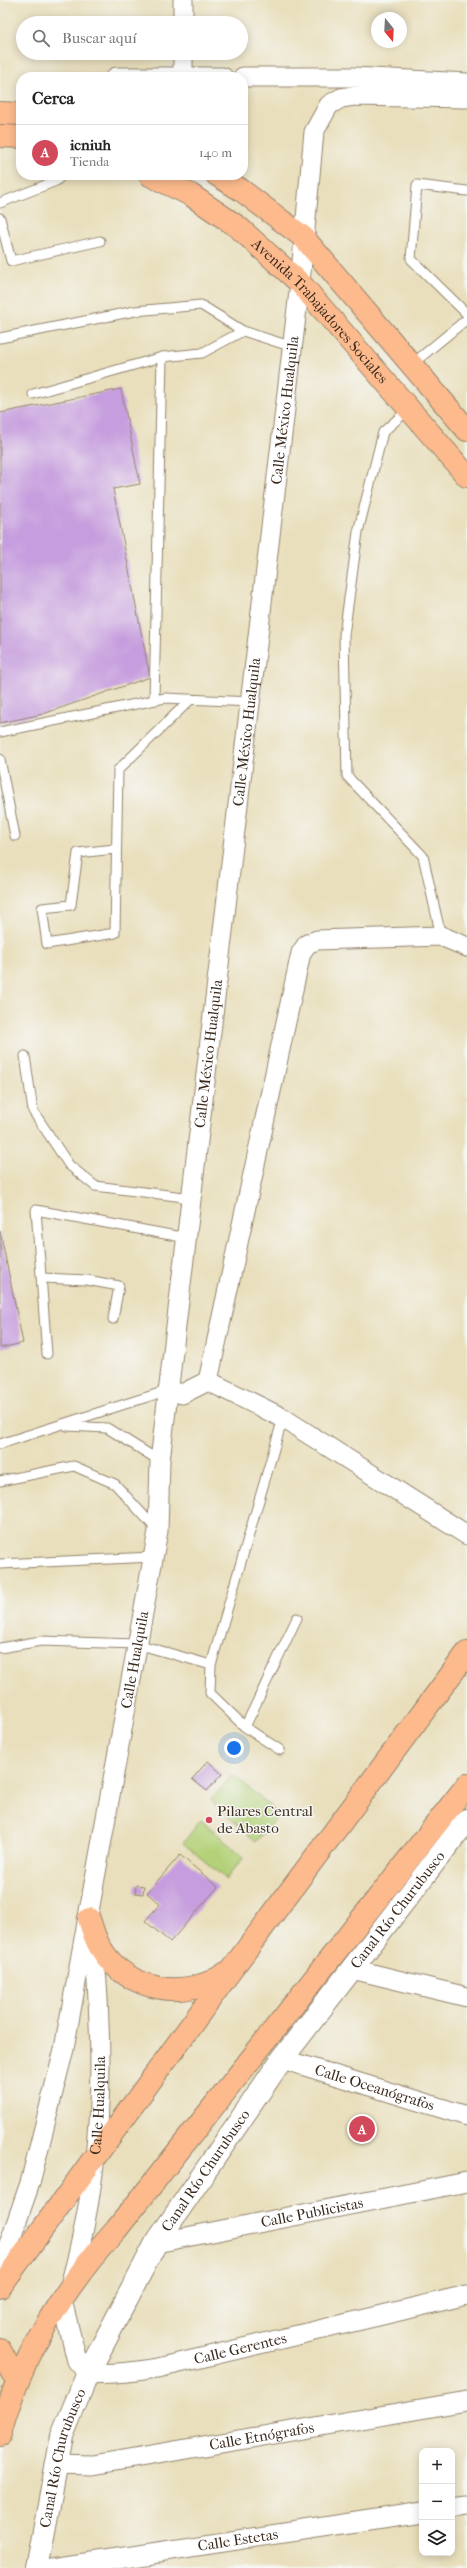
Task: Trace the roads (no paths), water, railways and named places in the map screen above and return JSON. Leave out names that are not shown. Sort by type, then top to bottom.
[{"type":"main road","points":[[0,113],[16,114]]},
{"type":"main road","name":"Avenida Trabajadores Sociales","points":[[160,180],[191,195],[238,227],[300,283],[467,476]]},
{"type":"main road","name":"Avenida Trabajadores Sociales","points":[[225,180],[241,190],[302,237],[467,430]]},
{"type":"main road","points":[[0,2287],[232,1969],[467,1653]]},
{"type":"main road","name":"Canal Río Churubusco","points":[[0,2434],[17,2382],[67,2291],[467,1784]]},
{"type":"main road","points":[[88,1923],[95,1938],[111,1963],[122,1973],[148,1986],[163,1989],[192,1988],[207,1984],[232,1969]]},
{"type":"main road","points":[[0,2350],[17,2382]]},
{"type":"street","points":[[183,0],[183,16]]},
{"type":"street","points":[[182,72],[183,60]]},
{"type":"street","points":[[353,77],[354,96]]},
{"type":"street","points":[[248,78],[353,77],[467,83]]},
{"type":"street","name":"Calle México Hualquila","points":[[169,1390],[293,347],[300,283],[302,237],[314,132],[329,105],[341,98],[354,96],[467,98]]},
{"type":"street","points":[[208,1381],[301,953],[307,944],[317,940],[440,936],[467,947]]},
{"type":"street","points":[[169,1390],[182,1394],[208,1381]]},
{"type":"street","points":[[208,1381],[282,1418],[467,1535]]},
{"type":"street","name":"Calle Hualquila","points":[[0,2270],[30,2183],[48,2118],[64,2049],[158,1531],[160,1461],[169,1390]]},
{"type":"street","name":"Canal Río Churubusco","points":[[37,2568],[55,2464],[62,2436],[88,2373],[156,2243],[282,2059],[465,1824]]},
{"type":"street","name":"Calle Hualquila","points":[[67,2291],[85,2225],[95,2157],[100,2088],[100,2044],[94,1954],[88,1923]]},
{"type":"street","points":[[352,1969],[467,1997]]},
{"type":"street","name":"Calle Oceanógrafos","points":[[282,2059],[467,2116]]},
{"type":"street","name":"Calle Publicistas","points":[[156,2243],[467,2182]]},
{"type":"street","points":[[67,2291],[78,2361],[88,2373]]},
{"type":"street","name":"Calle Gerentes","points":[[88,2373],[128,2373],[158,2368],[467,2295]]},
{"type":"street","name":"Calle Etnógrafos","points":[[55,2464],[92,2465],[467,2401]]},
{"type":"street","points":[[455,2508],[467,2506]]},
{"type":"street","name":"Calle Estetas","points":[[53,2568],[419,2512]]},
{"type":"lane","points":[[0,203],[57,180]]},
{"type":"lane","points":[[467,191],[417,185],[411,259],[467,314]]},
{"type":"lane","points":[[0,218],[11,261],[100,241]]},
{"type":"lane","points":[[0,338],[135,311],[201,305],[244,332],[293,347]]},
{"type":"lane","points":[[412,365],[467,319]]},
{"type":"lane","points":[[33,394],[162,357],[202,353],[244,332]]},
{"type":"lane","points":[[154,700],[162,357]]},
{"type":"lane","points":[[409,409],[383,432],[358,532],[344,635],[347,776],[423,856],[440,936]]},
{"type":"lane","points":[[0,732],[164,698],[251,702]]},
{"type":"lane","points":[[115,849],[78,853],[71,905],[42,908],[47,944],[115,933],[115,849],[118,770],[191,699]]},
{"type":"lane","points":[[0,759],[15,836]]},
{"type":"lane","points":[[24,1056],[32,1111],[69,1166],[95,1186],[192,1198]]},
{"type":"lane","points":[[47,1354],[36,1210],[187,1238]]},
{"type":"lane","points":[[42,1278],[87,1280],[119,1286],[112,1319]]},
{"type":"lane","points":[[0,1444],[63,1426],[169,1390]]},
{"type":"lane","points":[[280,1750],[245,1727],[210,1693],[211,1665],[282,1418]]},
{"type":"lane","points":[[63,1426],[107,1428],[160,1461]]},
{"type":"lane","points":[[0,1481],[74,1466],[115,1484],[158,1531]]},
{"type":"lane","points":[[0,1564],[153,1557]]},
{"type":"lane","points":[[245,1727],[297,1618]]},
{"type":"lane","points":[[0,1648],[41,1641],[137,1644],[211,1665]]},
{"type":"place","name":"Pilares Central de Abasto","points":[[209,1820]]},
{"type":"place","name":"icniuh","points":[[362,2129]]}]
